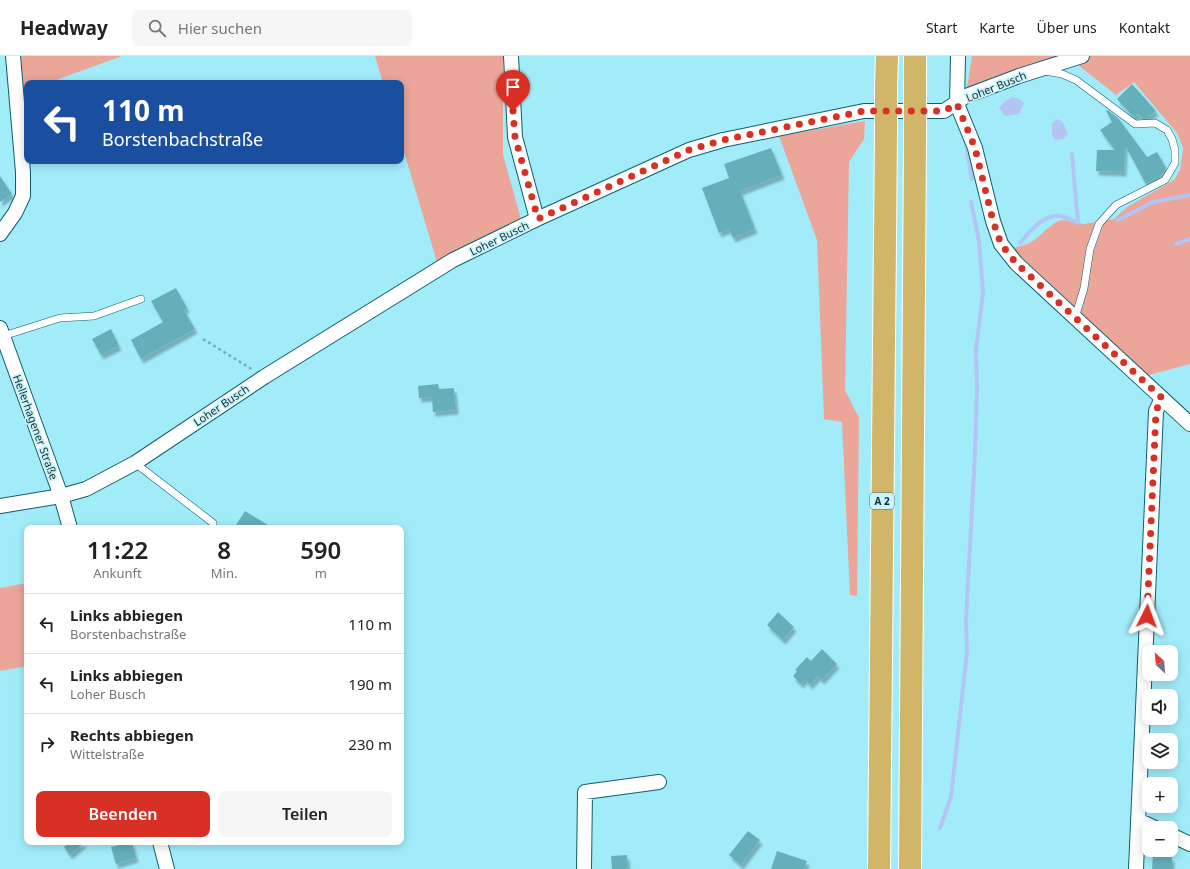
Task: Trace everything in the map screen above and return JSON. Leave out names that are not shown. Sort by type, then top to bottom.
[{"type":"highway","name":"A 2","points":[[879,869],[887,56]]},
{"type":"highway","points":[[910,869],[915,56]]},
{"type":"street","points":[[0,234],[15,213],[23,196],[23,172],[13,56]]},
{"type":"street","points":[[511,56],[515,137],[538,219]]},
{"type":"street","points":[[958,56],[957,104],[975,148],[993,221],[1001,244],[1016,263],[1190,424]]},
{"type":"street","name":"Loher Busch","points":[[0,506],[61,496],[86,489],[134,463],[264,377],[453,260],[538,219],[689,150],[723,140],[864,111],[944,111],[957,104],[966,96],[1039,69],[1082,56]]},
{"type":"street","name":"Hellerhagener Straße","points":[[2,332],[61,496],[69,525]]},
{"type":"street","points":[[1136,869],[1156,411],[1162,398]]},
{"type":"street","points":[[584,869],[585,792],[659,782]]},
{"type":"street","points":[[1138,820],[1142,822]]},
{"type":"street","points":[[1178,838],[1190,844]]},
{"type":"street","points":[[161,845],[167,869]]},
{"type":"lane","points":[[1039,69],[1062,74],[1076,80],[1135,124],[1155,123],[1167,130],[1172,139],[1175,150],[1175,163],[1166,180],[1116,205],[1099,224],[1090,249],[1084,288],[1075,318]]},
{"type":"lane","points":[[2,332],[60,318],[94,316],[141,299]]},
{"type":"lane","points":[[134,463],[213,523]]},
{"type":"path","points":[[203,339],[264,377]]},
{"type":"shaded area","points":[[18,56],[122,56],[56,80],[24,80],[24,91],[22,92]]},
{"type":"shaded area","points":[[375,56],[503,56],[503,155],[521,219],[478,239],[437,262],[404,152],[404,80],[382,80]]},
{"type":"shaded area","points":[[972,56],[1190,56],[1190,364],[1149,375],[1142,386],[1006,248],[1030,243],[1058,221],[1064,220],[1084,224],[1114,219],[1127,207],[1174,180],[1180,170],[1183,148],[1177,133],[1134,82],[1116,95],[1068,57],[967,87]]},
{"type":"shaded area","points":[[865,121],[864,139],[849,162],[845,390],[859,418],[857,596],[850,595],[842,422],[824,419],[817,240],[779,136]]},
{"type":"shaded area","points":[[24,584],[24,667],[0,671],[0,588]]},
{"type":"water","points":[[1012,97],[1020,99],[1024,103],[1019,114],[1005,116],[999,108],[1003,103]]},
{"type":"water","points":[[1056,119],[1062,121],[1068,134],[1064,139],[1055,140],[1052,135],[1052,124]]},
{"type":"building","points":[[1132,84],[1156,111],[1148,118],[1144,119],[1138,114],[1134,117],[1117,99]]},
{"type":"building","points":[[1108,110],[1119,119],[1147,157],[1157,152],[1166,168],[1161,176],[1146,184],[1125,145],[1124,172],[1096,171],[1097,150],[1115,150],[1100,130],[1112,122],[1106,111]]},
{"type":"building","points":[[771,148],[782,175],[740,191],[755,229],[733,238],[729,229],[719,233],[702,188],[729,178],[724,164]]},
{"type":"building","points":[[0,176],[12,194],[0,202]]},
{"type":"building","points":[[176,288],[187,308],[184,310],[195,329],[141,359],[131,340],[163,322],[151,301]]},
{"type":"building","points":[[111,329],[119,346],[101,355],[92,339]]},
{"type":"building","points":[[438,384],[439,389],[454,388],[456,410],[433,412],[432,397],[419,398],[418,386]]},
{"type":"building","points":[[245,511],[268,525],[236,525]]},
{"type":"building","points":[[778,612],[794,627],[783,640],[767,625]]},
{"type":"building","points":[[822,649],[837,664],[822,680],[818,676],[810,685],[805,679],[801,684],[793,676],[797,671],[795,670],[807,657],[811,661]]},
{"type":"building","points":[[748,831],[760,840],[741,865],[729,855]]},
{"type":"building","points":[[66,845],[82,845],[70,855],[64,847]]},
{"type":"building","points":[[119,845],[133,845],[136,858],[116,864],[111,847]]},
{"type":"building","points":[[777,851],[807,861],[804,869],[771,869]]},
{"type":"building","points":[[627,855],[628,867],[625,869],[612,869],[611,856]]},
{"type":"building","points":[[1153,857],[1172,857],[1172,869],[1152,869]]},
{"type":"waterway","points":[[966,143],[972,179]]},
{"type":"waterway","points":[[1020,243],[1037,225],[1048,218],[1060,216],[1078,223],[1072,154]]},
{"type":"waterway","points":[[1118,220],[1153,202],[1190,195]]},
{"type":"waterway","points":[[940,828],[951,797],[967,652],[966,620],[977,388],[976,350],[983,293],[979,241],[971,202]]},
{"type":"waterway","points":[[1176,244],[1190,239]]},
{"type":"route","points":[[513,111],[515,137],[538,219],[689,150],[723,140],[864,111],[944,111],[957,104],[975,148],[993,221],[1001,244],[1016,263],[1162,398],[1156,411],[1147,616]]}]
